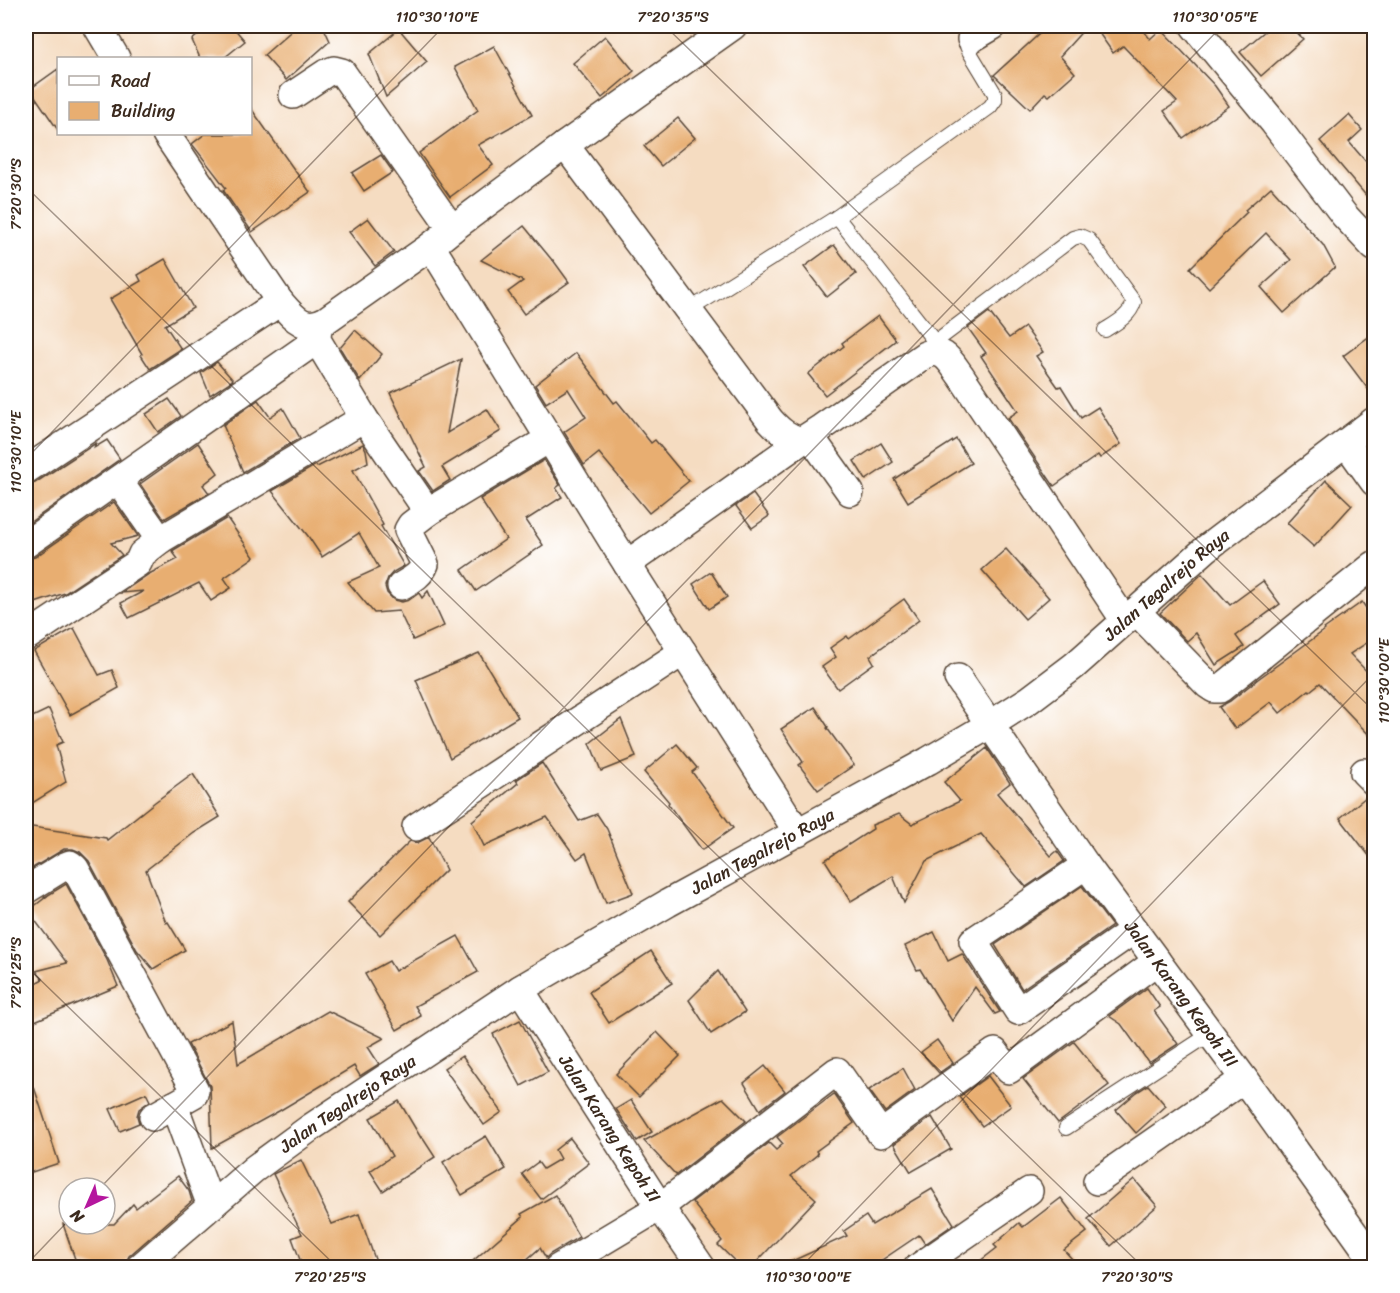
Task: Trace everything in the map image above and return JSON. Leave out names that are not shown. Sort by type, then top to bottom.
[{"type":"street","points":[[97,26],[115,57]]},
{"type":"street","points":[[26,544],[118,480],[318,332],[565,145],[733,26]]},
{"type":"street","points":[[1194,26],[1274,123],[1344,215],[1374,248]]},
{"type":"street","points":[[293,95],[326,73],[334,70],[342,72],[452,229]]},
{"type":"street","points":[[167,135],[280,302],[300,322],[318,332],[364,418],[428,512]]},
{"type":"street","points":[[565,145],[780,432],[789,438],[805,439],[850,492]]},
{"type":"street","points":[[431,246],[627,564],[798,833]]},
{"type":"street","points":[[26,470],[280,302]]},
{"type":"street","points":[[627,564],[931,353],[936,347],[961,376],[1131,616],[1214,689],[1220,689],[1374,565]]},
{"type":"street","points":[[26,637],[138,563],[142,554],[160,540],[364,418]]},
{"type":"street","name":"Jalan Tegalrejo Raya","points":[[139,1268],[254,1169],[310,1128],[520,989],[668,903],[928,761],[1029,700],[1074,666],[1207,548],[1374,421]]},
{"type":"street","points":[[401,586],[419,574],[425,564],[408,530],[411,525],[428,512],[549,439]]},
{"type":"street","points":[[1346,443],[1374,482]]},
{"type":"street","points":[[118,480],[160,540]]},
{"type":"street","points":[[416,827],[683,652]]},
{"type":"street","name":"Jalan Karang Kepoh III","points":[[958,678],[1086,865],[1372,1254]]},
{"type":"street","points":[[26,890],[65,866],[70,864],[75,868],[195,1090],[194,1094],[163,1111],[211,1206]]},
{"type":"street","points":[[1086,865],[973,941],[1018,1011],[1134,930]]},
{"type":"street","points":[[558,1268],[660,1207],[837,1071],[881,1134],[995,1052],[1009,1070],[1157,961]]},
{"type":"street","name":"Jalan Karang Kepoh II","points":[[520,989],[660,1207],[702,1268]]},
{"type":"street","points":[[1096,1181],[1244,1079]]},
{"type":"street","points":[[917,1268],[1029,1191]]},
{"type":"lane","points":[[689,310],[837,217],[990,107],[995,100],[995,94],[967,46],[982,32]]},
{"type":"lane","points":[[837,217],[936,347],[1072,238],[1080,236],[1089,240],[1134,302],[1132,309],[1125,316],[1105,330]]},
{"type":"lane","points":[[1066,1128],[1210,1034]]},
{"type":"building","points":[[209,26],[232,26],[245,41],[225,57],[200,57],[192,40]]},
{"type":"building","points":[[297,26],[323,26],[330,41],[286,80],[264,55]]},
{"type":"building","points":[[1048,26],[1087,26],[1060,56],[1075,73],[1049,96],[1045,93],[1030,109],[994,75]]},
{"type":"building","points":[[1094,26],[1152,26],[1144,31],[1150,39],[1161,29],[1215,86],[1229,106],[1183,138],[1164,111],[1177,102],[1123,46],[1113,53]]},
{"type":"building","points":[[1271,26],[1291,26],[1303,39],[1261,76],[1240,52]]},
{"type":"building","points":[[399,29],[427,62],[386,97],[369,54]]},
{"type":"building","points":[[605,36],[634,71],[602,98],[573,63]]},
{"type":"building","points":[[494,46],[532,115],[478,145],[493,165],[450,197],[419,153],[478,110],[455,67]]},
{"type":"building","points":[[57,70],[57,129],[30,89]]},
{"type":"building","points":[[252,110],[310,192],[252,232],[223,190],[226,188],[192,144],[204,135],[252,135]]},
{"type":"building","points":[[1349,115],[1362,130],[1349,142],[1374,171],[1374,205],[1320,141]]},
{"type":"building","points":[[678,118],[695,138],[661,166],[644,146]]},
{"type":"building","points":[[381,155],[393,172],[364,191],[352,173]]},
{"type":"building","points":[[1271,187],[1323,245],[1335,267],[1284,313],[1261,287],[1291,260],[1266,233],[1209,288],[1190,268],[1247,212],[1245,210]]},
{"type":"building","points":[[368,218],[394,252],[375,266],[349,232]]},
{"type":"building","points":[[524,226],[569,282],[524,314],[508,292],[523,281],[481,260]]},
{"type":"building","points":[[834,245],[856,274],[827,297],[804,267]]},
{"type":"building","points":[[165,259],[193,308],[165,325],[181,349],[150,369],[110,299],[141,281],[138,275]]},
{"type":"building","points":[[989,312],[1009,338],[1025,327],[1043,352],[1036,356],[1058,387],[1061,386],[1081,418],[1098,407],[1121,444],[1100,458],[1098,455],[1054,486],[1008,418],[1018,411],[981,356],[986,353],[968,328]]},
{"type":"building","points":[[878,316],[896,340],[825,395],[808,374],[844,346],[842,343]]},
{"type":"building","points":[[355,330],[382,354],[360,381],[340,348]]},
{"type":"building","points":[[1374,333],[1374,397],[1343,356]]},
{"type":"building","points":[[576,353],[614,403],[617,401],[651,443],[655,440],[689,481],[649,513],[599,453],[584,465],[564,432],[586,417],[568,389],[546,403],[535,385]]},
{"type":"building","points":[[461,359],[447,433],[487,409],[501,431],[442,467],[450,480],[433,491],[419,471],[426,467],[390,393]]},
{"type":"building","points":[[217,362],[233,380],[210,395],[201,373]]},
{"type":"building","points":[[169,399],[181,416],[158,432],[146,414]]},
{"type":"building","points":[[258,400],[270,417],[283,408],[300,438],[243,472],[223,425]]},
{"type":"building","points":[[956,439],[971,463],[908,502],[894,479]]},
{"type":"building","points":[[107,440],[120,459],[26,525],[26,486],[35,483],[96,443],[94,448]]},
{"type":"building","points":[[198,443],[218,473],[203,485],[209,493],[164,519],[140,484]]},
{"type":"building","points":[[881,443],[893,462],[866,480],[854,461]]},
{"type":"building","points":[[363,444],[368,462],[353,470],[404,566],[388,578],[385,586],[387,593],[394,600],[402,602],[419,593],[422,598],[428,591],[444,626],[413,640],[399,611],[374,613],[348,582],[379,568],[359,533],[322,557],[272,491],[316,465],[317,467]]},
{"type":"building","points":[[544,460],[560,485],[556,488],[562,497],[526,520],[543,545],[476,591],[462,570],[506,539],[480,499]]},
{"type":"building","points":[[1326,480],[1352,505],[1314,547],[1287,523]]},
{"type":"building","points":[[753,494],[769,516],[752,528],[736,506]]},
{"type":"building","points":[[114,502],[138,536],[111,543],[122,555],[65,593],[26,606],[26,559],[35,557]]},
{"type":"building","points":[[227,518],[254,557],[224,578],[231,588],[211,601],[199,583],[129,618],[121,603],[144,591],[121,593],[149,574],[178,559],[172,551]]},
{"type":"building","points":[[1006,549],[1049,598],[1025,619],[982,570]]},
{"type":"building","points":[[711,572],[727,597],[709,609],[693,584]]},
{"type":"building","points":[[1202,574],[1230,605],[1263,581],[1280,604],[1236,636],[1244,647],[1216,665],[1196,633],[1187,641],[1160,613]]},
{"type":"building","points":[[904,599],[919,620],[870,656],[874,663],[838,689],[822,667],[836,657],[830,648],[847,636],[849,639]]},
{"type":"building","points":[[1362,602],[1374,620],[1374,638],[1350,654],[1374,679],[1374,740],[1320,683],[1280,713],[1271,702],[1235,729],[1219,707]]},
{"type":"building","points":[[74,628],[99,675],[112,670],[119,688],[70,715],[34,651]]},
{"type":"building","points":[[479,653],[518,717],[450,758],[416,680]]},
{"type":"building","points":[[815,707],[854,765],[818,790],[799,765],[803,762],[781,729]]},
{"type":"building","points":[[49,709],[63,742],[56,745],[66,782],[26,807],[26,720]]},
{"type":"building","points":[[621,719],[636,757],[601,771],[590,743]]},
{"type":"building","points":[[677,744],[697,768],[692,772],[733,828],[702,850],[668,804],[669,802],[644,772]]},
{"type":"building","points":[[987,748],[1010,783],[997,793],[1051,856],[1057,851],[1064,861],[1026,887],[981,834],[926,861],[904,903],[893,876],[851,901],[825,860],[873,829],[872,825],[899,814],[912,824],[960,801],[944,782]]},
{"type":"building","points":[[542,763],[579,821],[597,814],[607,829],[633,893],[606,903],[586,853],[577,859],[547,817],[484,846],[472,821],[518,783],[516,780]]},
{"type":"building","points":[[193,774],[220,817],[194,833],[146,870],[166,923],[168,922],[185,950],[153,969],[137,950],[89,861],[80,852],[64,849],[26,872],[26,826],[106,838],[107,840]]},
{"type":"building","points":[[1366,797],[1374,808],[1374,862],[1340,818]]},
{"type":"building","points":[[429,837],[446,870],[380,935],[348,902],[410,841],[417,843]]},
{"type":"building","points":[[66,884],[107,960],[118,986],[30,1023],[30,1018],[26,1021],[26,988],[43,979],[36,971],[67,963],[28,911]]},
{"type":"building","points":[[1082,886],[1112,926],[1022,989],[995,945]]},
{"type":"building","points":[[934,932],[948,961],[962,954],[1000,1012],[995,1014],[975,987],[952,1021],[920,969],[917,970],[905,946]]},
{"type":"building","points":[[458,936],[478,972],[415,1006],[421,1016],[397,1030],[365,974],[389,961],[395,971]]},
{"type":"building","points":[[651,951],[672,983],[609,1023],[589,992]]},
{"type":"building","points":[[718,971],[745,1012],[711,1034],[689,1000]]},
{"type":"building","points":[[1147,988],[1160,1007],[1154,1011],[1178,1044],[1149,1063],[1121,1024],[1109,1016]]},
{"type":"building","points":[[328,1011],[384,1038],[368,1047],[379,1064],[360,1076],[354,1066],[212,1148],[210,1086],[188,1044],[232,1021],[238,1064]]},
{"type":"building","points":[[520,1020],[548,1072],[521,1086],[493,1034]]},
{"type":"building","points":[[657,1032],[680,1056],[639,1097],[616,1074]]},
{"type":"building","points":[[937,1040],[953,1063],[939,1073],[921,1052]]},
{"type":"building","points":[[1074,1042],[1109,1085],[1058,1123],[1023,1079]]},
{"type":"building","points":[[462,1056],[502,1112],[484,1125],[444,1068]]},
{"type":"building","points":[[765,1066],[785,1091],[760,1110],[744,1083]]},
{"type":"building","points":[[903,1068],[915,1090],[885,1112],[869,1090]]},
{"type":"building","points":[[988,1076],[1011,1106],[982,1126],[959,1097]]},
{"type":"building","points":[[1148,1085],[1166,1106],[1136,1133],[1116,1110]]},
{"type":"building","points":[[34,1087],[59,1163],[26,1174],[26,1143],[30,1140],[30,1088]]},
{"type":"building","points":[[146,1093],[150,1101],[139,1109],[137,1116],[139,1123],[120,1131],[110,1109]]},
{"type":"building","points":[[834,1094],[854,1123],[816,1151],[818,1154],[791,1176],[816,1199],[751,1268],[742,1268],[718,1245],[722,1241],[692,1202],[769,1143],[776,1150],[783,1144],[777,1137]]},
{"type":"building","points":[[723,1098],[746,1121],[676,1175],[644,1141]]},
{"type":"building","points":[[631,1100],[652,1132],[637,1141],[616,1109]]},
{"type":"building","points":[[399,1101],[435,1157],[383,1191],[370,1171],[392,1156],[370,1118]]},
{"type":"building","points":[[932,1117],[951,1149],[911,1172],[894,1144]]},
{"type":"building","points":[[486,1136],[506,1169],[462,1195],[443,1162]]},
{"type":"building","points":[[570,1138],[589,1163],[541,1199],[522,1174],[538,1162],[543,1169],[560,1159],[555,1150]]},
{"type":"building","points":[[301,1160],[332,1224],[359,1214],[376,1262],[361,1268],[303,1268],[292,1238],[302,1234],[273,1174]]},
{"type":"building","points":[[178,1176],[189,1191],[192,1201],[129,1256],[123,1268],[98,1268],[75,1259],[67,1236],[117,1236],[117,1221],[133,1204],[136,1208]]},
{"type":"building","points":[[1134,1179],[1157,1206],[1111,1246],[1088,1219]]},
{"type":"building","points":[[932,1189],[954,1224],[925,1244],[919,1235],[870,1268],[777,1268],[847,1236],[844,1231],[866,1216],[872,1225]]},
{"type":"building","points":[[555,1195],[579,1237],[546,1258],[540,1248],[517,1268],[465,1268],[523,1217],[521,1214]]},
{"type":"building","points":[[1061,1198],[1087,1232],[1064,1250],[1080,1268],[971,1268],[997,1248],[994,1245],[1019,1223],[1023,1227]]}]
